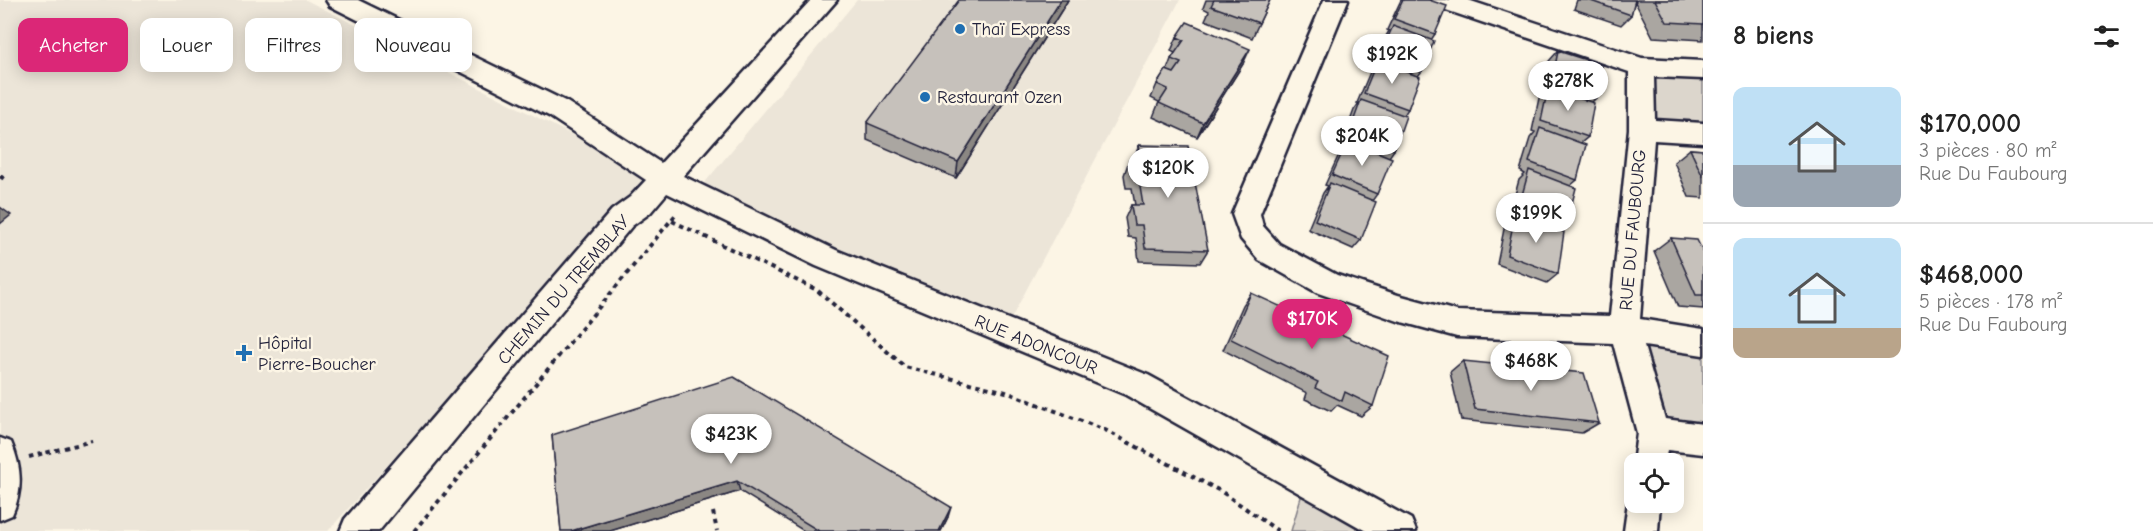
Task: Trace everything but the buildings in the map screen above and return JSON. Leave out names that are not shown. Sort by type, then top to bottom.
[{"type":"street","name":"RUE ADONCOUR","points":[[338,0],[558,109],[676,185],[826,258],[1137,386],[1399,531]]},
{"type":"street","name":"CHEMIN DU TREMBLAY","points":[[357,531],[622,218],[676,185],[825,0]]},
{"type":"street","name":"RUE DU FAUBOURG","points":[[1336,0],[1246,214],[1251,231],[1269,252],[1318,279],[1398,309],[1457,324],[1624,330],[1703,342]]},
{"type":"street","points":[[1443,0],[1641,67],[1703,70]]},
{"type":"street","name":"RUE DU FAUBOURG","points":[[1641,67],[1642,129],[1624,330],[1653,433],[1650,453]]},
{"type":"street","name":"RUE DU FAUBOURG","points":[[1642,129],[1703,133]]},
{"type":"street","points":[[1653,433],[1703,440]]},
{"type":"street","points":[[0,504],[4,490],[2,458]]},
{"type":"street","points":[[1641,531],[1643,513]]},
{"type":"path","points":[[0,176],[7,181]]},
{"type":"path","name":"CHEMIN DU TREMBLAY","points":[[414,531],[672,221],[676,185]]},
{"type":"path","points":[[672,221],[817,290],[905,367],[1006,392],[1105,430],[1222,492],[1278,531]]},
{"type":"path","points":[[2,458],[92,441]]},
{"type":"path","points":[[713,512],[717,531]]},
{"type":"shaded area","name":"Hôpital Pierre-Boucher","points":[[0,0],[306,0],[341,18],[245,18],[245,72],[342,72],[342,18],[354,24],[354,72],[448,72],[649,174],[328,531],[0,531]]},
{"type":"shaded area","points":[[857,0],[1180,0],[1004,332],[697,192]]},
{"type":"shaded area","points":[[1649,73],[1703,75],[1703,128],[1651,124]]},
{"type":"shaded area","points":[[1634,339],[1703,349],[1703,431],[1662,425]]},
{"type":"shaded area","points":[[1306,480],[1376,531],[1291,531]]},
{"type":"place","name":"Thaï Express","points":[[960,29]]},
{"type":"place","name":"Restaurant Ozen","points":[[925,97]]},
{"type":"place","name":"Hôpital Pierre-Boucher","points":[[244,353]]}]
